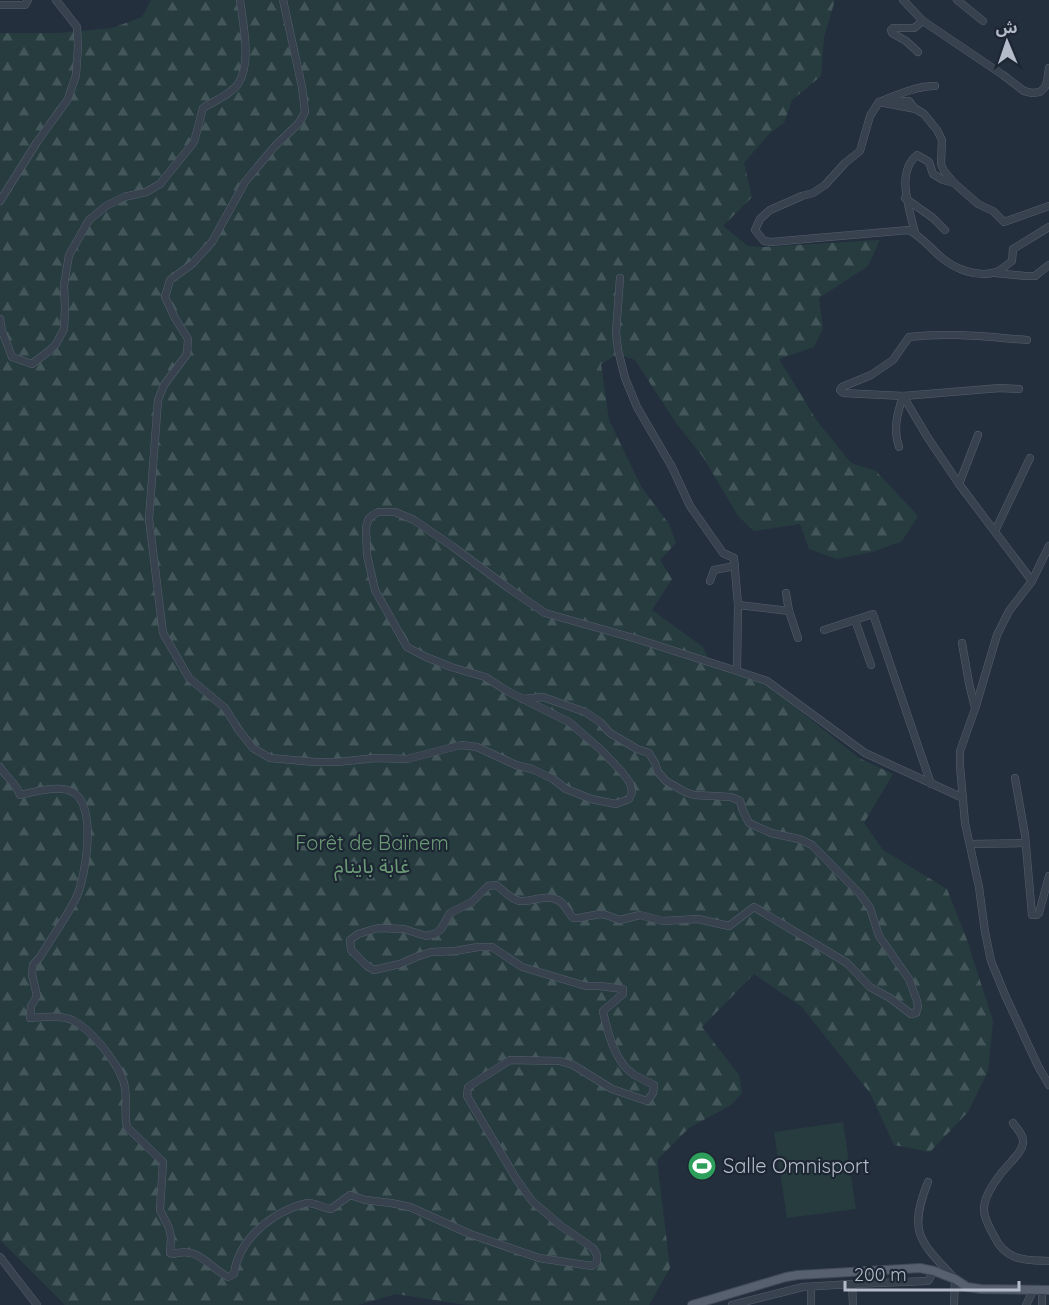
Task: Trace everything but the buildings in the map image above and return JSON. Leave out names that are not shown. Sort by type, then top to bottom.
[{"type":"main road","points":[[692,1305],[798,1275],[920,1268],[934,1271],[967,1287],[1042,1289]]},
{"type":"street","points":[[0,5],[25,5],[28,0]]},
{"type":"street","points":[[0,201],[37,142],[68,99],[76,75],[77,27],[56,0]]},
{"type":"street","points":[[0,319],[12,357],[32,364],[56,344],[64,329],[64,285],[69,255],[89,220],[106,206],[124,197],[146,192],[160,184],[194,142],[203,108],[227,94],[237,85],[244,71],[246,50],[240,0]]},
{"type":"street","points":[[283,0],[302,87],[305,112],[299,123],[274,147],[245,182],[212,242],[192,264],[170,280],[165,297],[188,339],[187,354],[164,385],[158,400],[148,519],[162,633],[189,678],[225,708],[253,748],[270,758],[315,762],[376,758],[407,759],[461,745],[477,747],[553,779],[566,789],[591,799],[616,804],[629,799],[633,792],[622,772],[569,722],[509,693],[485,677],[442,664],[407,647],[375,590],[367,555],[366,527],[369,518],[378,512],[395,512],[414,520],[546,614],[637,639],[767,681],[865,753],[963,798]]},
{"type":"street","points":[[903,0],[923,21],[1028,93],[1040,92],[1045,87],[1049,68]]},
{"type":"street","points":[[957,0],[983,21]]},
{"type":"street","points":[[918,52],[891,31],[893,28],[914,28],[923,21]]},
{"type":"street","points":[[935,86],[908,91],[879,102],[870,116],[860,151],[845,163],[825,185],[813,193],[770,210],[760,219],[754,230],[764,241],[771,242],[909,230],[952,266],[969,272],[1035,276],[1049,265]]},
{"type":"street","points":[[879,102],[909,101],[915,109],[924,114],[942,140],[940,164],[944,171],[978,204],[993,212],[1004,222],[1049,206]]},
{"type":"street","points":[[915,233],[905,198],[910,160],[916,155],[929,162],[933,174],[954,183]]},
{"type":"street","points":[[905,198],[933,218],[945,230]]},
{"type":"street","points":[[994,272],[1011,261],[1013,249],[1049,227]]},
{"type":"street","points":[[620,278],[616,333],[625,378],[637,407],[672,467],[690,506],[723,553],[734,558],[738,605],[737,670]]},
{"type":"street","points":[[1019,389],[1000,388],[903,396],[843,393],[840,389],[871,375],[893,360],[909,337],[927,335],[1027,340]]},
{"type":"street","points":[[899,447],[895,435],[896,418],[903,396]]},
{"type":"street","points":[[903,396],[959,484],[1032,580]]},
{"type":"street","points":[[959,484],[978,435]]},
{"type":"street","points":[[995,531],[1030,458]]},
{"type":"street","points":[[1049,546],[1032,580],[1009,611],[997,634],[960,751],[965,823],[979,887],[991,961],[1038,1066],[1049,1085]]},
{"type":"street","points":[[710,581],[714,570],[735,566]]},
{"type":"street","points":[[786,593],[798,638]]},
{"type":"street","points":[[738,605],[789,611]]},
{"type":"street","points":[[824,630],[873,614],[931,784]]},
{"type":"street","points":[[855,620],[870,665]]},
{"type":"street","points":[[962,643],[975,709]]},
{"type":"street","points":[[0,767],[20,795],[51,789],[74,792],[81,801],[87,816],[84,872],[76,897],[33,965],[32,974],[38,996],[31,1006],[30,1018],[60,1017],[73,1021],[88,1032],[114,1064],[123,1080],[126,1092],[127,1127],[163,1162],[160,1210],[169,1228],[170,1253],[190,1252],[200,1256],[218,1272],[228,1277],[234,1274],[243,1249],[262,1225],[284,1211],[307,1203],[330,1209],[350,1195],[365,1200],[410,1207],[470,1234],[539,1258],[591,1266],[597,1262],[597,1255],[592,1248],[532,1201],[517,1180],[467,1096],[468,1087],[510,1060],[560,1061],[573,1065],[612,1089],[647,1101],[653,1093],[654,1085],[633,1074],[620,1060],[607,1029],[603,1011],[623,994],[623,989],[586,986],[522,967],[492,947],[431,952],[400,964],[374,970],[351,950],[351,940],[358,934],[378,928],[391,928],[404,929],[426,936],[435,934],[441,930],[450,913],[472,902],[488,886],[496,885],[519,901],[545,897],[555,898],[573,918],[600,914],[621,920],[640,915],[663,921],[698,919],[729,926],[754,907],[847,963],[870,987],[890,998],[911,1014],[916,1013],[918,1007],[909,979],[879,936],[870,908],[860,894],[812,845],[799,839],[771,833],[750,823],[740,801],[731,797],[694,795],[676,787],[658,772],[649,753],[637,749],[610,733],[600,722],[585,712],[543,697],[523,699]]},
{"type":"street","points":[[1015,778],[1025,835],[1032,915],[1040,913],[1049,876]]},
{"type":"street","points":[[970,844],[1025,843]]},
{"type":"street","points":[[1013,1123],[1023,1137],[1023,1145],[1020,1152],[1000,1174],[986,1199],[983,1208],[985,1216],[997,1242],[1006,1253],[1024,1260],[1049,1261]]},
{"type":"street","points":[[928,1182],[917,1222],[926,1248],[955,1280],[954,1305]]},
{"type":"street","points":[[0,1257],[37,1305]]},
{"type":"street","points":[[732,1305],[803,1287],[928,1281],[934,1271]]},
{"type":"street","points":[[852,1284],[852,1305]]},
{"type":"street","points":[[811,1287],[811,1305]]},
{"type":"street","points":[[1026,1305],[1042,1289]]},
{"type":"street","points":[[1042,1289],[1042,1305]]},
{"type":"street","points":[[763,1297],[763,1305]]},
{"type":"green space","name":"Forêt de Baïnem غابة باينام","points":[[151,0],[835,0],[824,37],[821,76],[792,100],[784,123],[770,133],[744,163],[752,197],[723,226],[748,246],[880,240],[868,266],[819,298],[823,329],[814,347],[779,359],[817,421],[851,463],[876,471],[918,516],[902,541],[872,552],[837,559],[809,549],[800,524],[754,531],[738,516],[703,457],[676,423],[635,360],[618,354],[601,364],[609,420],[642,488],[669,524],[676,543],[660,560],[672,579],[652,610],[703,647],[712,667],[765,683],[859,758],[893,774],[864,823],[883,850],[947,889],[967,940],[993,1021],[988,1071],[968,1112],[930,1152],[894,1145],[870,1093],[802,1007],[754,974],[702,1027],[739,1075],[742,1093],[731,1105],[689,1128],[657,1160],[670,1268],[649,1305],[467,1305],[396,1294],[358,1305],[65,1305],[0,1240],[0,33],[59,33],[112,28],[142,17]]},
{"type":"green space","points":[[843,1122],[856,1209],[787,1218],[774,1132]]},
{"type":"place","name":"Salle Omnisport","points":[[702,1166]]}]
